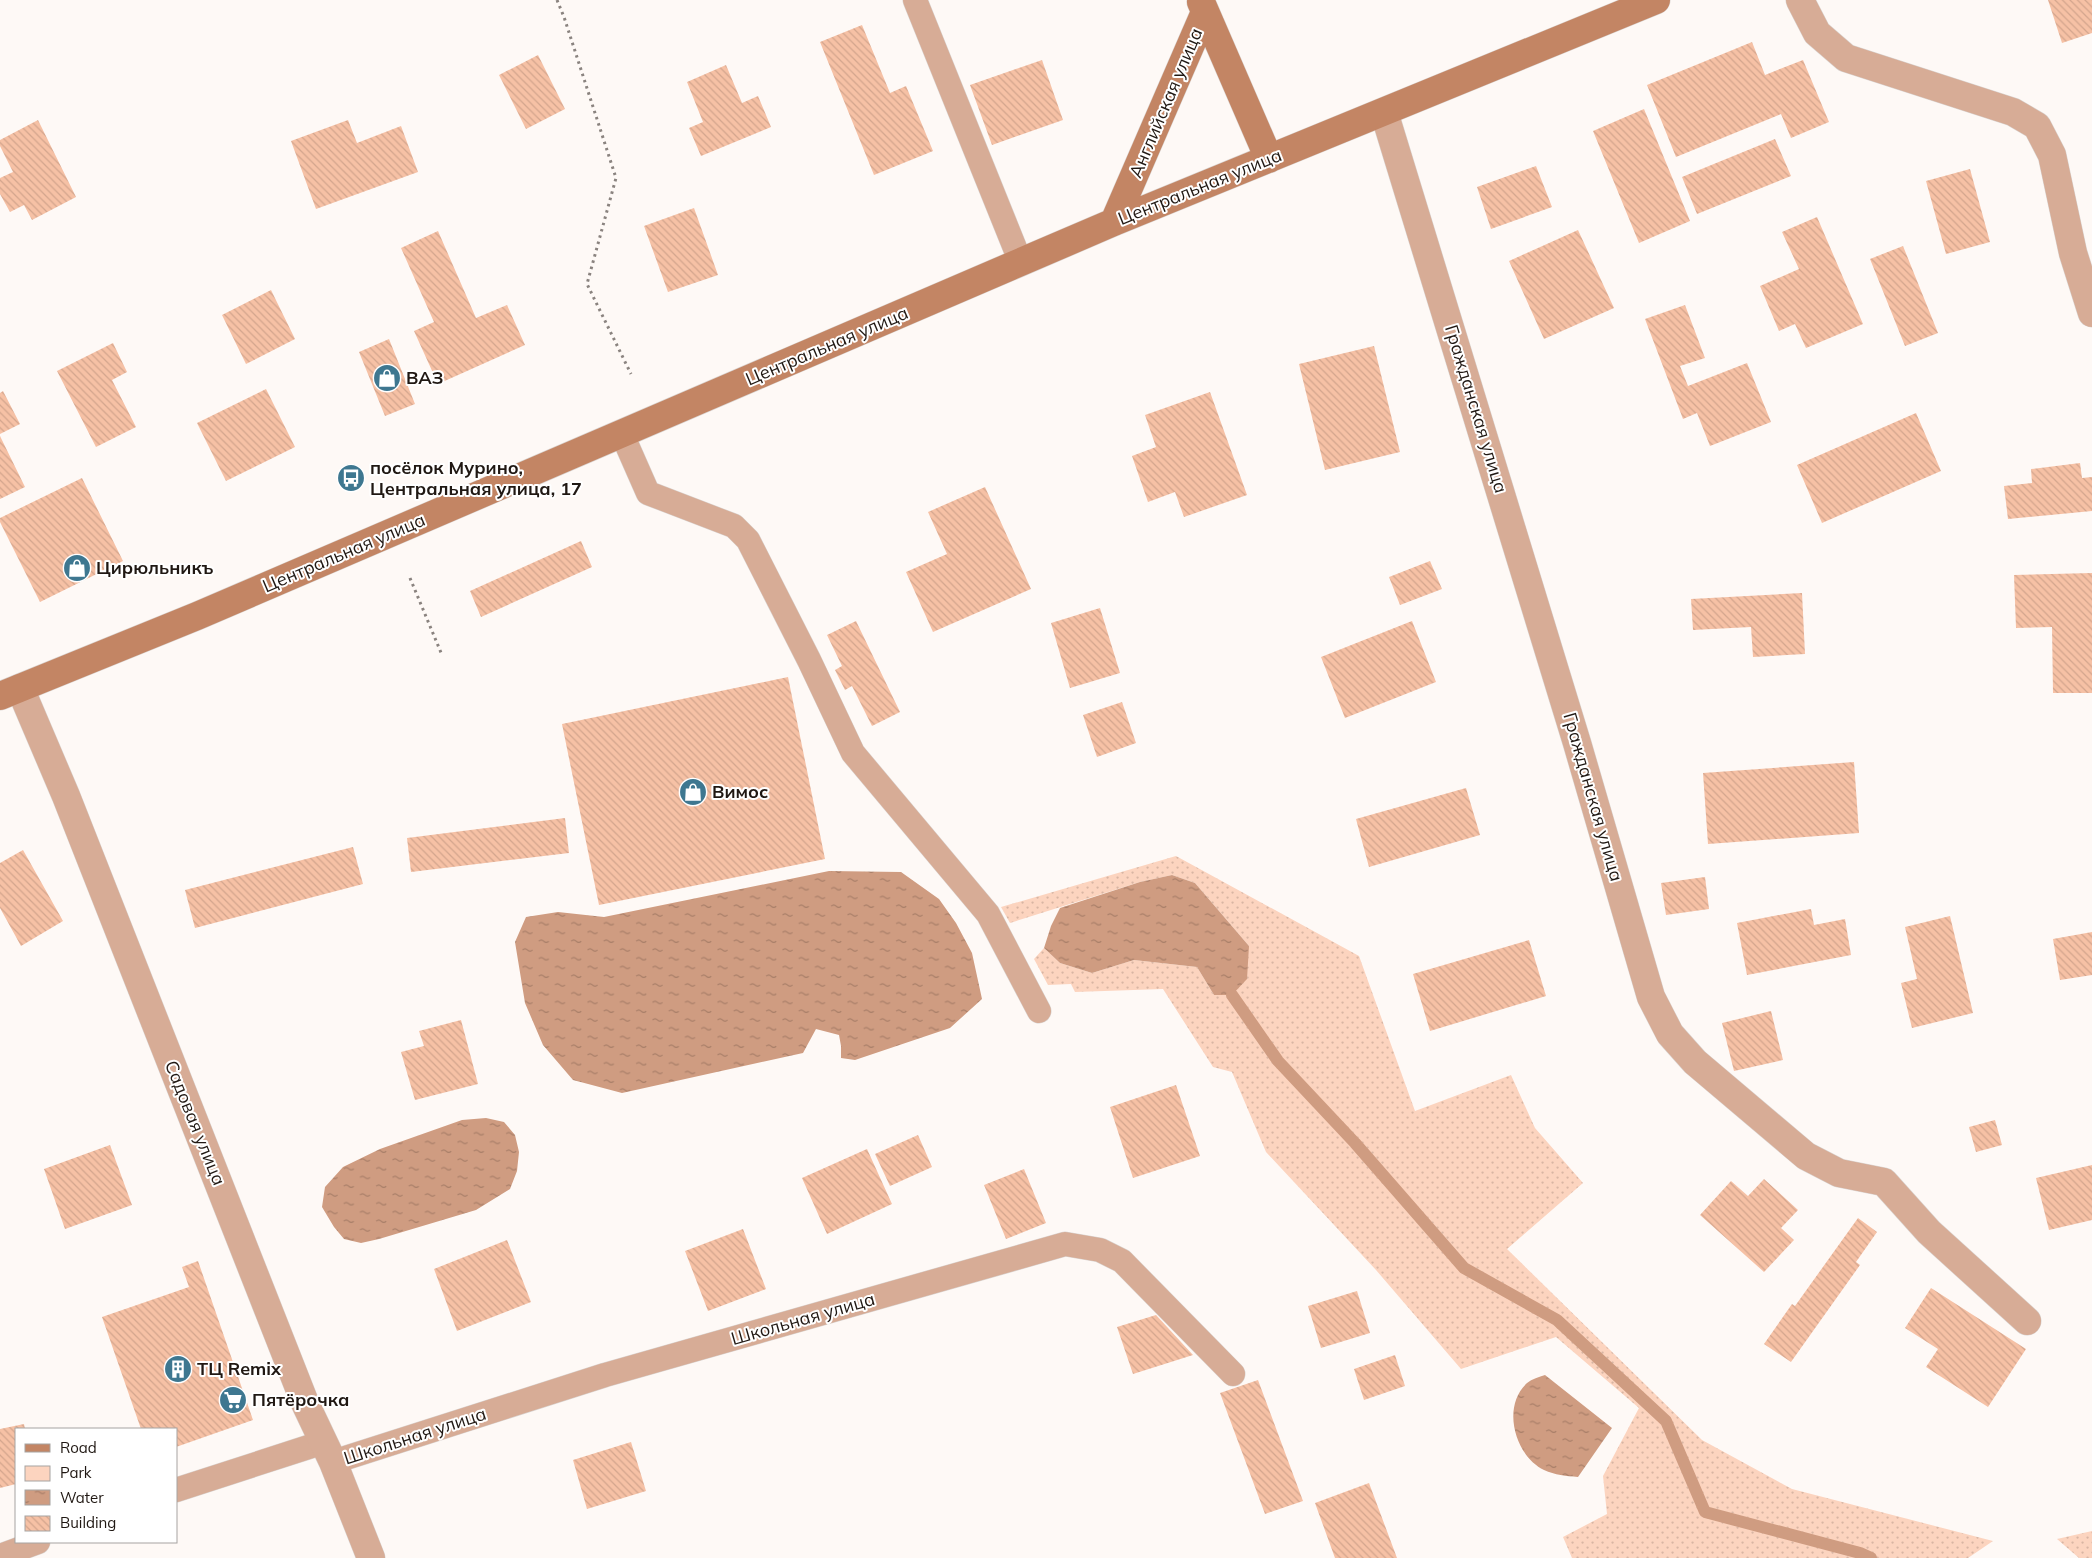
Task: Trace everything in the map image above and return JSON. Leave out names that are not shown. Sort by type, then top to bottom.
[{"type":"main road","name":"Центральная улица","points":[[10,692],[188,620],[1114,222],[1656,0]]},
{"type":"main road","name":"Английская улица","points":[[1202,6],[1269,159]]},
{"type":"main road","name":"Английская улица","points":[[1114,222],[1202,6]]},
{"type":"street","points":[[1800,0],[1817,33],[1846,58],[2013,112],[2037,126],[2052,155],[2073,253],[2092,313]]},
{"type":"street","name":"Гражданская улица","points":[[1384,112],[1574,734],[1651,997],[1670,1034],[1694,1062],[1806,1156],[1839,1173],[1884,1182],[1929,1232],[2027,1321]]},
{"type":"street","name":"Садовая улица","points":[[10,692],[66,796],[305,1403],[328,1452],[371,1558]]},
{"type":"lane","points":[[915,0],[1020,264]]},
{"type":"lane","points":[[622,434],[648,493],[734,526],[748,540],[809,660],[852,754],[988,914],[1039,1010]]},
{"type":"lane","name":"Школьная улица","points":[[178,1490],[328,1452],[1065,1244],[1100,1250],[1122,1261],[1233,1374]]},
{"type":"lane","points":[[0,1556],[35,1543]]},
{"type":"path","points":[[557,0],[616,178],[587,284],[631,374]]},
{"type":"path","points":[[410,578],[442,655]]},
{"type":"green space","points":[[1176,856],[1359,956],[1415,1111],[1511,1075],[1535,1128],[1583,1183],[1507,1249],[1702,1440],[1792,1489],[1993,1541],[1968,1558],[1572,1558],[1563,1537],[1607,1514],[1603,1476],[1639,1408],[1556,1337],[1461,1369],[1376,1270],[1266,1152],[1232,1072],[1213,1067],[1163,989],[1075,992],[1071,984],[1048,985],[1034,959],[1044,948],[1060,963],[1092,973],[1134,960],[1197,967],[1214,995],[1249,946],[1195,883],[1172,875],[1140,882],[1010,923],[1001,907]]},
{"type":"green space","points":[[2092,1531],[2092,1558],[2079,1558],[2057,1539]]},
{"type":"water","points":[[829,871],[901,872],[939,899],[956,923],[972,953],[982,999],[950,1028],[855,1060],[841,1058],[839,1035],[816,1029],[803,1053],[622,1093],[573,1080],[543,1045],[525,1003],[515,942],[526,917],[558,912],[604,917]]},
{"type":"water","points":[[1172,875],[1195,883],[1249,946],[1247,979],[1232,995],[1214,995],[1197,967],[1134,960],[1092,973],[1060,963],[1044,948],[1051,926],[1060,908],[1140,882]]},
{"type":"water","points":[[486,1118],[504,1122],[515,1135],[519,1152],[517,1171],[510,1189],[476,1210],[361,1243],[344,1239],[334,1227],[322,1207],[325,1187],[343,1167],[380,1149],[462,1120]]},
{"type":"water","points":[[1545,1375],[1612,1428],[1578,1477],[1565,1476],[1544,1470],[1525,1454],[1519,1443],[1513,1417],[1519,1393],[1527,1383]]},
{"type":"building","points":[[2048,0],[2092,0],[2092,33],[2062,43]]},
{"type":"building","points":[[862,25],[890,93],[906,86],[933,151],[874,175],[820,42]]},
{"type":"building","points":[[1752,42],[1765,75],[1803,60],[1829,122],[1791,138],[1781,114],[1676,157],[1647,85]]},
{"type":"building","points":[[538,55],[565,109],[526,129],[499,75]]},
{"type":"building","points":[[1042,60],[1063,120],[992,145],[970,85]]},
{"type":"building","points":[[726,65],[742,103],[758,96],[771,127],[701,156],[689,128],[703,122],[687,82]]},
{"type":"building","points":[[1644,109],[1690,221],[1639,243],[1593,131]]},
{"type":"building","points":[[38,120],[76,197],[32,220],[24,205],[10,212],[0,194],[0,178],[13,172],[0,146],[0,140]]},
{"type":"building","points":[[348,120],[357,143],[401,126],[418,172],[316,209],[291,141]]},
{"type":"building","points":[[1775,139],[1791,176],[1697,214],[1682,177]]},
{"type":"building","points":[[1536,166],[1552,207],[1491,229],[1477,187]]},
{"type":"building","points":[[1970,169],[1990,242],[1946,254],[1926,181]]},
{"type":"building","points":[[694,208],[718,275],[668,292],[644,226]]},
{"type":"building","points":[[1817,217],[1863,324],[1806,348],[1795,324],[1779,331],[1760,286],[1799,269],[1782,232]]},
{"type":"building","points":[[1578,230],[1614,308],[1544,339],[1509,261]]},
{"type":"building","points":[[438,231],[476,318],[507,305],[525,345],[438,384],[414,331],[434,322],[401,248]]},
{"type":"building","points":[[1903,246],[1938,333],[1905,346],[1870,259]]},
{"type":"building","points":[[271,290],[295,339],[246,364],[222,315]]},
{"type":"building","points":[[1685,305],[1705,358],[1680,366],[1688,386],[1747,363],[1771,422],[1710,446],[1697,413],[1683,419],[1645,319]]},
{"type":"building","name":"ВАЗ","points":[[389,339],[415,404],[385,416],[359,352]]},
{"type":"building","points":[[113,343],[127,372],[112,380],[136,427],[96,447],[57,371]]},
{"type":"building","points":[[1374,346],[1400,452],[1325,470],[1299,364]]},
{"type":"building","points":[[266,389],[295,447],[226,481],[197,423]]},
{"type":"building","points":[[3,391],[20,424],[0,434],[0,393]]},
{"type":"building","points":[[1210,392],[1247,495],[1184,517],[1175,492],[1148,502],[1132,456],[1156,447],[1145,415]]},
{"type":"building","points":[[1916,413],[1941,471],[1822,523],[1797,465]]},
{"type":"building","points":[[0,436],[25,487],[0,499]]},
{"type":"building","points":[[2080,463],[2082,478],[2092,477],[2092,511],[2008,519],[2004,486],[2032,483],[2031,469]]},
{"type":"building","points":[[82,478],[123,561],[40,602],[0,522],[0,518]]},
{"type":"building","points":[[985,487],[1031,589],[933,632],[906,572],[947,554],[928,512]]},
{"type":"building","points":[[581,541],[592,567],[481,617],[470,591]]},
{"type":"building","points":[[1430,561],[1442,589],[1400,605],[1389,577]]},
{"type":"building","points":[[2092,573],[2092,693],[2053,693],[2052,627],[2016,628],[2014,575]]},
{"type":"building","points":[[1802,593],[1805,654],[1753,657],[1751,627],[1693,630],[1691,599]]},
{"type":"building","points":[[1100,608],[1120,673],[1070,688],[1051,623]]},
{"type":"building","points":[[856,621],[900,712],[872,726],[852,686],[845,690],[835,670],[842,666],[827,635]]},
{"type":"building","points":[[1412,621],[1436,682],[1345,718],[1321,657]]},
{"type":"building","name":"Вимос","points":[[788,677],[825,859],[599,905],[562,724]]},
{"type":"building","points":[[1122,702],[1136,743],[1097,757],[1083,715]]},
{"type":"building","points":[[1854,762],[1859,833],[1708,844],[1703,773]]},
{"type":"building","points":[[1466,788],[1480,835],[1369,867],[1356,819]]},
{"type":"building","points":[[565,818],[569,853],[411,872],[407,838]]},
{"type":"building","points":[[353,847],[363,884],[195,928],[185,890]]},
{"type":"building","points":[[23,850],[63,921],[21,946],[0,908],[0,863]]},
{"type":"building","points":[[1705,877],[1709,909],[1666,915],[1661,883]]},
{"type":"building","points":[[1811,909],[1814,925],[1845,919],[1851,955],[1747,975],[1737,923]]},
{"type":"building","points":[[1950,916],[1973,1013],[1912,1028],[1901,983],[1917,979],[1905,927]]},
{"type":"building","points":[[2092,932],[2092,975],[2060,980],[2053,939]]},
{"type":"building","points":[[1529,940],[1546,996],[1430,1031],[1413,974]]},
{"type":"building","points":[[1771,1011],[1783,1060],[1734,1071],[1722,1023]]},
{"type":"building","points":[[461,1020],[478,1084],[415,1100],[401,1052],[424,1046],[419,1031]]},
{"type":"building","points":[[1176,1085],[1200,1156],[1133,1178],[1110,1107]]},
{"type":"building","points":[[1995,1120],[2002,1145],[1976,1152],[1969,1127]]},
{"type":"building","points":[[918,1135],[932,1167],[890,1186],[875,1154]]},
{"type":"building","points":[[110,1145],[132,1205],[65,1229],[44,1169]]},
{"type":"building","points":[[867,1149],[892,1204],[827,1234],[802,1178]]},
{"type":"building","points":[[2092,1165],[2092,1220],[2049,1230],[2036,1178]]},
{"type":"building","points":[[1024,1169],[1046,1223],[1006,1239],[984,1185]]},
{"type":"building","points":[[1764,1179],[1798,1210],[1781,1228],[1794,1240],[1764,1272],[1700,1215],[1731,1181],[1748,1196]]},
{"type":"building","points":[[1858,1218],[1877,1232],[1856,1262],[1860,1265],[1791,1362],[1764,1344],[1792,1304],[1795,1306]]},
{"type":"building","points":[[743,1229],[766,1289],[708,1311],[685,1251]]},
{"type":"building","points":[[507,1240],[531,1302],[457,1331],[434,1269]]},
{"type":"building","name":"ТЦ Remix","points":[[198,1261],[253,1420],[178,1446],[178,1428],[141,1428],[102,1317],[189,1287],[182,1267]]},
{"type":"building","points":[[1931,1288],[2026,1349],[1988,1407],[1926,1367],[1938,1349],[1905,1328]]},
{"type":"building","points":[[1357,1291],[1370,1333],[1321,1348],[1308,1306]]},
{"type":"building","points":[[1156,1315],[1193,1355],[1133,1374],[1117,1327]]},
{"type":"building","points":[[1395,1355],[1405,1386],[1364,1400],[1354,1369]]},
{"type":"building","points":[[1258,1380],[1303,1501],[1265,1514],[1220,1393]]},
{"type":"building","points":[[24,1424],[25,1428],[15,1428],[15,1484],[0,1488],[0,1429]]},
{"type":"building","points":[[631,1442],[646,1491],[587,1509],[573,1460]]},
{"type":"building","points":[[1369,1483],[1397,1558],[1335,1558],[1315,1503]]},
{"type":"waterway","points":[[1232,995],[1278,1061],[1355,1143],[1464,1268],[1557,1320],[1666,1421],[1705,1512],[1860,1553],[1871,1558]]},
{"type":"place","name":"ВАЗ","points":[[387,378]]},
{"type":"place","name":"посёлок Мурино, Центральная улица, 17","points":[[351,478]]},
{"type":"place","name":"Цирюльникъ","points":[[77,568]]},
{"type":"place","name":"Вимос","points":[[693,792]]},
{"type":"place","name":"ТЦ Remix","points":[[178,1369]]},
{"type":"place","name":"Пятёрочка","points":[[233,1400]]}]
